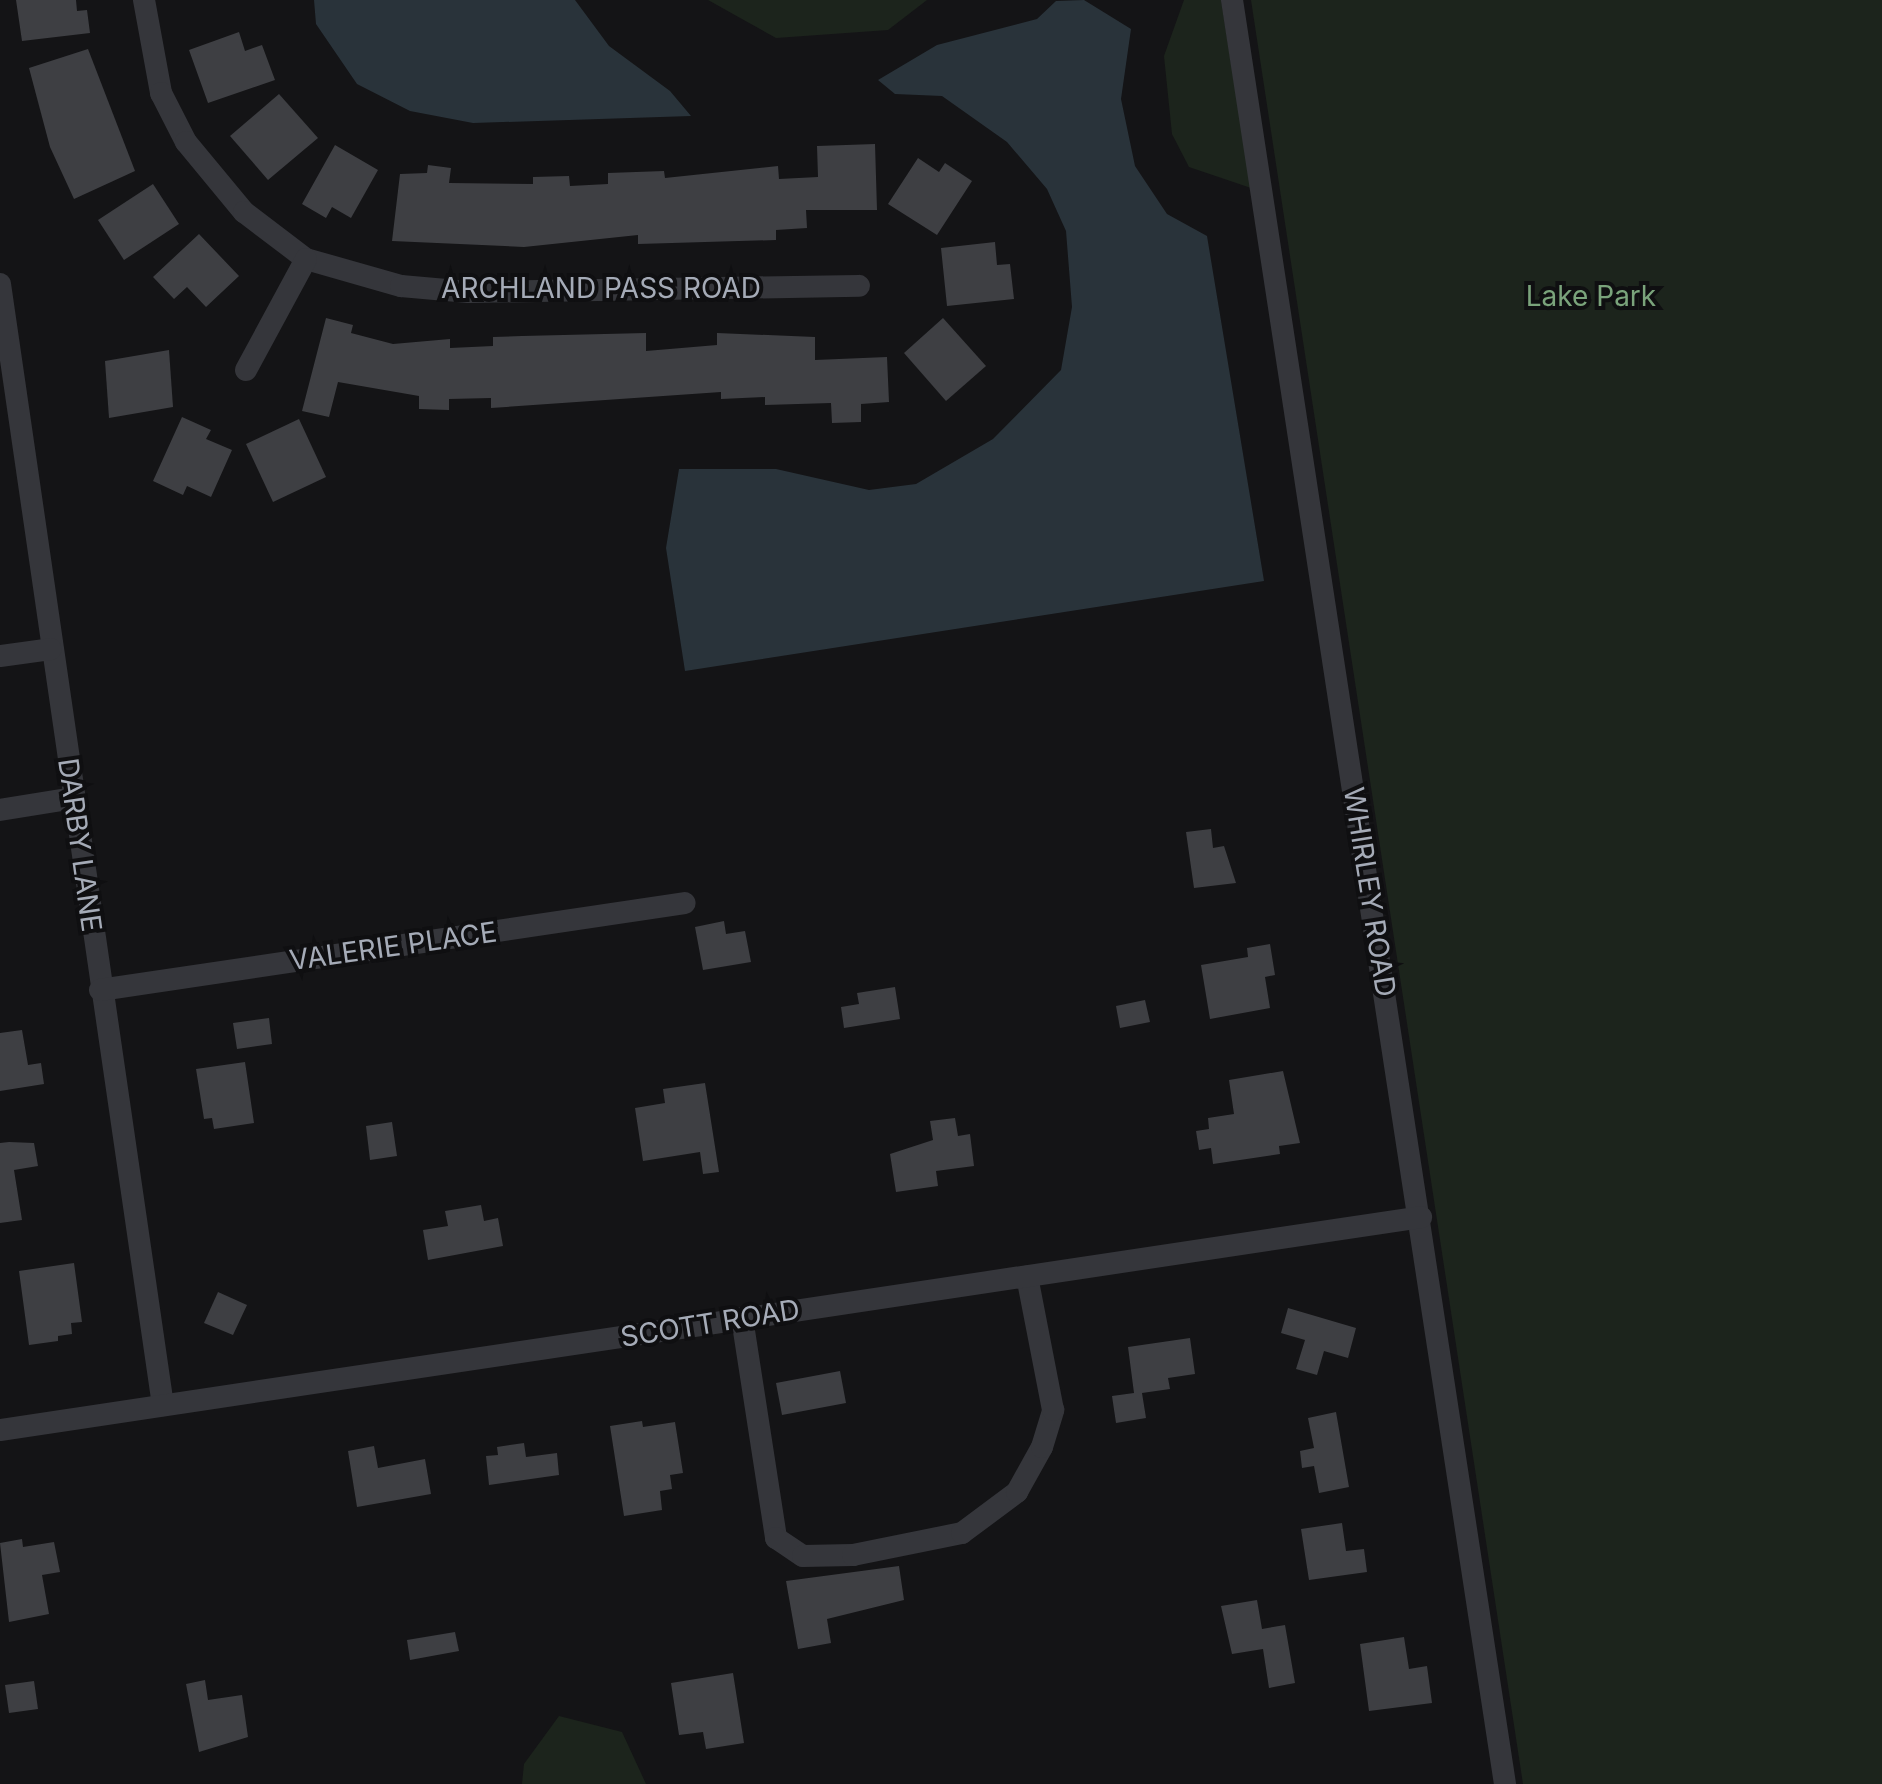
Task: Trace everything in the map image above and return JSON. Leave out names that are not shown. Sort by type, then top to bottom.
[{"type":"street","name":"ARCHLAND PASS ROAD","points":[[144,0],[162,93],[186,142],[244,212],[306,260],[401,286],[469,292],[859,286]]},
{"type":"street","name":"WHIRLEY ROAD","points":[[1232,0],[1505,1784]]},
{"type":"street","points":[[246,370],[306,260]]},
{"type":"street","name":"DARBY LANE","points":[[0,284],[162,1405]]},
{"type":"street","points":[[0,656],[52,648]]},
{"type":"street","points":[[0,810],[73,798]]},
{"type":"street","name":"VALERIE PLACE","points":[[100,990],[686,903]]},
{"type":"street","name":"SCOTT ROAD","points":[[0,1430],[1421,1216]]},
{"type":"street","points":[[742,1318],[776,1538],[803,1556],[853,1555],[962,1532],[1017,1492],[1053,1410],[1027,1276]]},
{"type":"green space","points":[[708,0],[927,0],[888,30],[776,38]]},
{"type":"green space","points":[[1184,0],[1221,0],[1251,188],[1189,167],[1172,134],[1164,56]]},
{"type":"green space","name":"Lake Park","points":[[1251,0],[1882,0],[1882,1784],[1523,1784]]},
{"type":"green space","points":[[559,1716],[622,1732],[646,1784],[522,1784],[524,1764]]},
{"type":"shaded area","points":[[314,0],[575,0],[609,46],[670,91],[691,116],[473,123],[410,111],[357,84],[316,24]]},
{"type":"shaded area","points":[[1084,0],[1131,29],[1121,99],[1135,166],[1167,214],[1207,236],[1264,581],[685,671],[666,548],[679,469],[776,469],[869,490],[916,484],[993,439],[1061,370],[1072,307],[1066,231],[1047,189],[1007,142],[942,96],[895,94],[878,80],[937,45],[1037,19],[1056,1]]},
{"type":"building","points":[[16,0],[76,0],[77,11],[87,10],[90,33],[22,41]]},
{"type":"building","points":[[239,32],[245,51],[262,45],[275,80],[208,103],[189,50]]},
{"type":"building","points":[[88,49],[135,171],[74,199],[50,147],[29,68]]},
{"type":"building","points":[[279,94],[318,138],[268,180],[230,136]]},
{"type":"building","points":[[875,144],[877,210],[806,210],[807,228],[776,230],[776,240],[638,244],[638,235],[524,247],[392,241],[400,174],[427,173],[428,165],[451,168],[449,183],[533,184],[533,177],[569,176],[570,186],[608,184],[608,173],[664,171],[665,178],[778,166],[779,179],[818,177],[817,146]]},
{"type":"building","points":[[335,145],[378,170],[351,218],[332,207],[326,218],[302,204]]},
{"type":"building","points":[[918,158],[939,172],[945,163],[972,181],[937,235],[888,204]]},
{"type":"building","points":[[153,184],[179,224],[124,260],[98,220]]},
{"type":"building","points":[[199,234],[239,276],[206,307],[187,287],[174,299],[153,277]]},
{"type":"building","points":[[995,242],[997,265],[1010,264],[1014,299],[947,306],[941,248]]},
{"type":"building","points":[[326,318],[353,325],[351,333],[393,344],[450,339],[450,348],[493,346],[493,337],[522,336],[646,333],[646,351],[717,345],[717,333],[815,337],[815,360],[887,357],[889,402],[861,404],[861,422],[832,423],[831,403],[765,405],[765,397],[721,399],[721,392],[491,408],[491,398],[449,399],[449,410],[419,409],[419,396],[338,382],[329,417],[302,411]]},
{"type":"building","points":[[943,318],[986,366],[946,401],[904,353]]},
{"type":"building","points":[[169,350],[173,407],[109,418],[105,361]]},
{"type":"building","points":[[182,417],[211,430],[206,439],[232,450],[211,497],[187,486],[183,495],[153,481]]},
{"type":"building","points":[[299,419],[326,477],[273,502],[246,444]]},
{"type":"building","points":[[1211,829],[1213,848],[1224,846],[1236,883],[1194,888],[1186,832]]},
{"type":"building","points":[[724,921],[726,934],[745,931],[751,962],[703,970],[695,927]]},
{"type":"building","points":[[1270,944],[1275,975],[1265,977],[1270,1008],[1210,1019],[1201,965],[1248,957],[1247,948]]},
{"type":"building","points":[[895,987],[900,1019],[844,1028],[841,1007],[859,1004],[857,993]]},
{"type":"building","points":[[1145,1000],[1150,1022],[1120,1028],[1116,1006]]},
{"type":"building","points":[[269,1018],[272,1044],[237,1049],[233,1023]]},
{"type":"building","points":[[22,1030],[28,1065],[41,1063],[44,1084],[0,1091],[0,1033]]},
{"type":"building","points":[[245,1062],[254,1123],[214,1129],[212,1118],[204,1119],[196,1069]]},
{"type":"building","points":[[1283,1071],[1300,1143],[1279,1146],[1280,1154],[1213,1164],[1211,1148],[1199,1150],[1196,1131],[1209,1129],[1208,1118],[1234,1114],[1229,1080]]},
{"type":"building","points":[[705,1083],[719,1172],[703,1174],[700,1152],[643,1161],[635,1108],[665,1103],[663,1089]]},
{"type":"building","points":[[955,1118],[958,1136],[970,1134],[974,1166],[936,1171],[938,1186],[896,1192],[890,1154],[933,1140],[930,1121]]},
{"type":"building","points":[[392,1122],[397,1156],[370,1160],[366,1126]]},
{"type":"building","points":[[0,1143],[34,1143],[38,1166],[14,1170],[22,1220],[0,1223]]},
{"type":"building","points":[[481,1205],[484,1221],[498,1218],[503,1246],[428,1260],[423,1230],[448,1226],[445,1211]]},
{"type":"building","points":[[74,1263],[82,1322],[71,1323],[72,1334],[58,1336],[58,1341],[29,1345],[19,1271]]},
{"type":"building","points":[[218,1292],[247,1305],[233,1335],[204,1323]]},
{"type":"building","points":[[1288,1308],[1356,1328],[1348,1358],[1324,1351],[1317,1375],[1296,1369],[1305,1340],[1281,1333]]},
{"type":"building","points":[[1190,1338],[1195,1374],[1168,1378],[1170,1389],[1142,1393],[1146,1418],[1116,1423],[1112,1396],[1134,1393],[1128,1347]]},
{"type":"building","points":[[840,1371],[846,1403],[782,1415],[776,1383]]},
{"type":"building","points":[[1336,1412],[1349,1487],[1319,1493],[1314,1466],[1302,1468],[1300,1451],[1314,1448],[1308,1418]]},
{"type":"building","points":[[642,1421],[643,1427],[675,1422],[683,1473],[670,1475],[672,1489],[660,1491],[662,1510],[624,1516],[610,1426]]},
{"type":"building","points":[[524,1443],[526,1457],[557,1453],[559,1475],[489,1485],[486,1456],[498,1455],[497,1447]]},
{"type":"building","points":[[374,1446],[378,1468],[425,1459],[431,1494],[357,1507],[348,1451]]},
{"type":"building","points":[[1342,1523],[1346,1551],[1364,1549],[1367,1572],[1309,1580],[1301,1529]]},
{"type":"building","points":[[22,1539],[23,1547],[54,1542],[60,1572],[42,1575],[49,1614],[9,1622],[0,1543]]},
{"type":"building","points":[[899,1566],[904,1600],[827,1619],[831,1643],[798,1649],[786,1581]]},
{"type":"building","points":[[1257,1600],[1262,1629],[1285,1625],[1295,1683],[1269,1688],[1263,1649],[1232,1654],[1221,1606]]},
{"type":"building","points":[[455,1632],[459,1651],[410,1660],[407,1640]]},
{"type":"building","points":[[1404,1637],[1409,1669],[1427,1666],[1432,1703],[1369,1711],[1360,1644]]},
{"type":"building","points":[[733,1673],[744,1743],[706,1749],[703,1732],[679,1735],[671,1683]]},
{"type":"building","points":[[205,1680],[208,1700],[242,1695],[248,1737],[199,1752],[186,1684]]},
{"type":"building","points":[[34,1681],[38,1709],[9,1713],[5,1685]]}]
